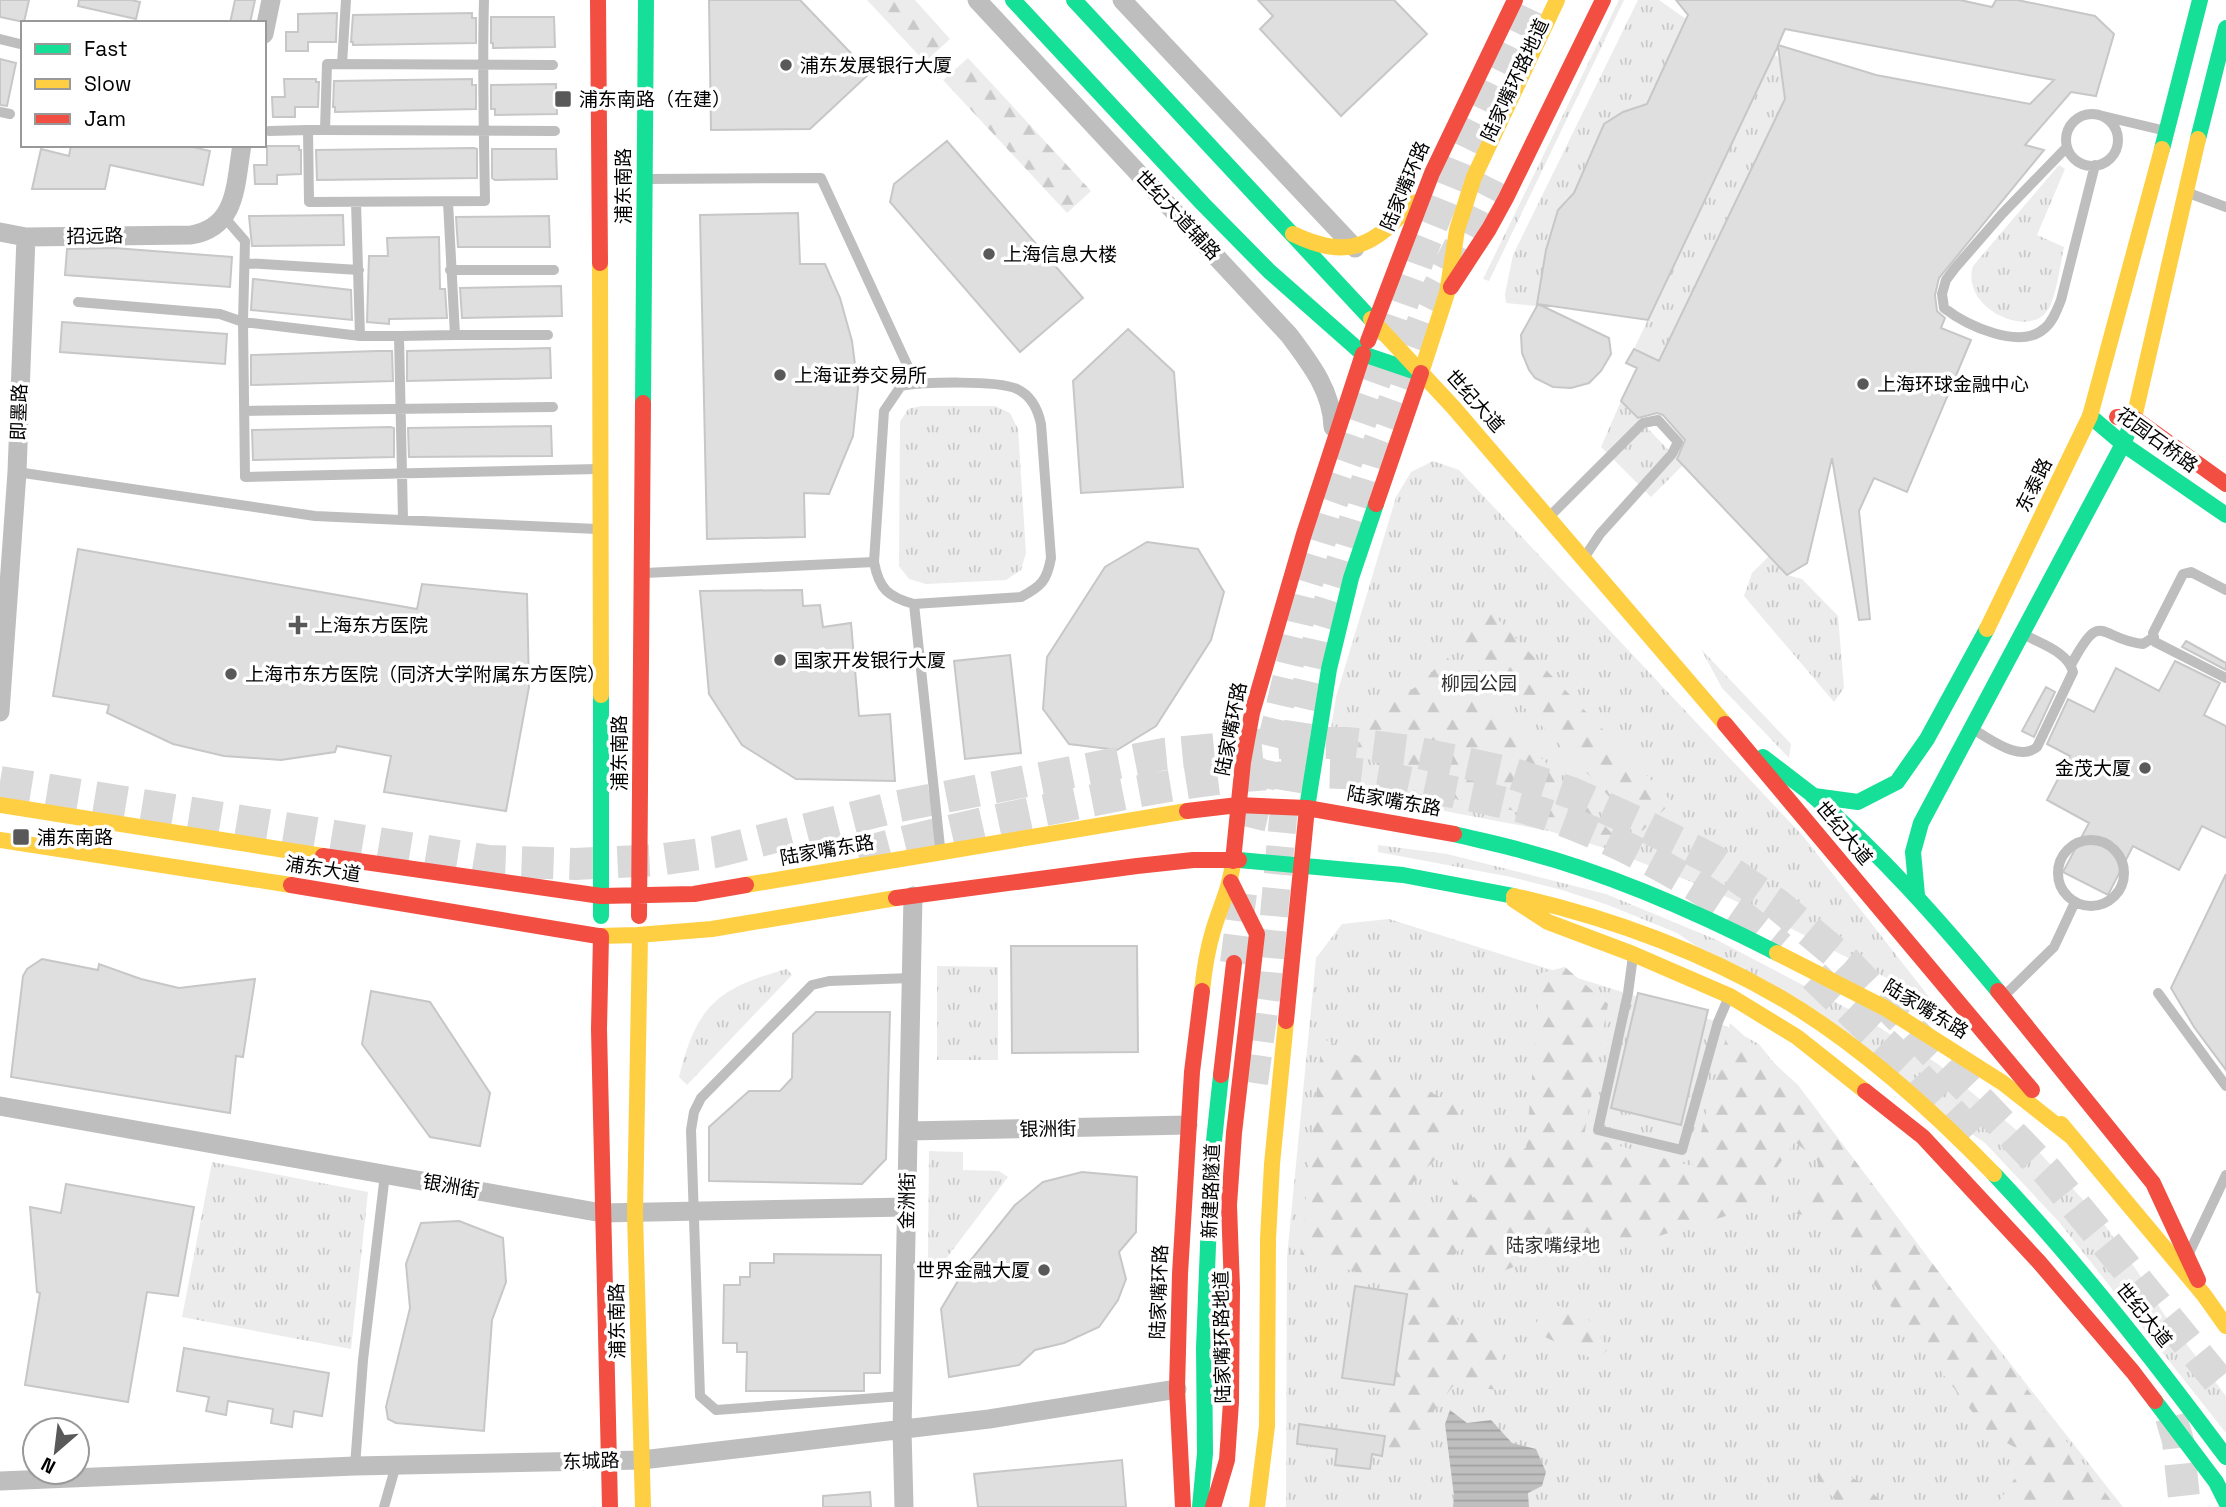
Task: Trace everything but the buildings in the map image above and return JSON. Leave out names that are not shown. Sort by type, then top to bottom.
[{"type":"main road","name":"浦东南路","points":[[598,0],[602,529],[599,1028],[610,1507]]},
{"type":"main road","name":"浦东南路","points":[[643,1507],[635,1213],[636,1030],[640,936],[646,0]]},
{"type":"main road","name":"世纪大道","points":[[1013,0],[1269,271],[1363,354],[1421,373]]},
{"type":"main road","name":"世纪大道","points":[[1074,0],[1421,373],[1584,559],[2073,1138],[2226,1324]]},
{"type":"main road","points":[[1257,1507],[1267,1426],[1268,1239],[1272,1164],[1307,808],[1329,668],[1351,578],[1447,293],[1457,230],[1474,177],[1557,0]]},
{"type":"main road","points":[[1447,293],[1506,198],[1603,0]]},
{"type":"main road","name":"东泰路","points":[[1735,736],[1811,794],[1858,802],[1897,782],[1913,761],[1973,656],[2090,416],[2200,0]]},
{"type":"main road","name":"陆家嘴环路","points":[[1183,1507],[1177,1389],[1180,1275],[1192,1072],[1206,958],[1213,928],[1231,882],[1238,805],[1252,713],[1330,453],[1374,323],[1432,173],[1509,7]]},
{"type":"main road","points":[[1917,895],[1912,859],[1916,829],[2123,444],[2134,418],[2185,191],[2226,28]]},
{"type":"main road","points":[[1291,233],[1319,247],[1340,250],[1355,248],[1375,239],[1403,215],[1432,173]]},
{"type":"main road","name":"花园石桥路","points":[[2090,416],[2134,418],[2226,484]]},
{"type":"main road","name":"花园石桥路","points":[[2090,416],[2123,444],[2226,515]]},
{"type":"main road","points":[[1811,794],[1853,830],[1917,895],[2003,996],[2153,1183],[2204,1295]]},
{"type":"main road","name":"浦东大道","points":[[0,805],[601,896],[639,897]]},
{"type":"main road","name":"陆家嘴东路","points":[[639,897],[694,894],[1175,812],[1238,805],[1307,808],[1441,831],[1529,852],[1606,877],[1676,905],[1885,1007],[2003,1083],[2073,1138]]},
{"type":"main road","name":"浦东大道","points":[[0,840],[172,865],[601,936],[640,936]]},
{"type":"main road","points":[[640,936],[697,932],[1022,878],[1179,861],[1302,864],[1402,874],[1499,891],[1548,922],[1633,954],[1730,996],[1797,1037],[1923,1137],[2039,1262],[2107,1342],[2216,1482],[2226,1502]]},
{"type":"main road","name":"新建路隧道","points":[[1211,1507],[1227,1460],[1231,1402],[1232,1288],[1229,1205],[1234,1133],[1257,934],[1231,882]]},
{"type":"main road","name":"世纪大道","points":[[1499,891],[1589,917],[1712,963],[1778,996],[1867,1059],[1932,1113],[1995,1173],[2055,1238],[2161,1368],[2226,1457]]},
{"type":"main road","points":[[1200,1507],[1205,1453],[1205,1348],[1211,1169],[1234,963]]},
{"type":"main road","name":"陆家嘴环路地道","points":[[1245,1432],[1241,1243],[1244,1175],[1254,1083]]},
{"type":"main road","points":[[2032,1106],[2226,1338]]},
{"type":"main road","name":"新建路隧道","points":[[1205,1453],[1211,1507]]},
{"type":"main road","points":[[1246,1457],[1248,1507]]},
{"type":"main road","points":[[2216,1482],[2222,1507]]},
{"type":"street","points":[[266,24],[271,0]]},
{"type":"street","name":"世纪大道辅路","points":[[977,0],[1296,345],[1328,393],[1334,432],[1330,453]]},
{"type":"street","points":[[1122,0],[1355,248]]},
{"type":"street","points":[[225,218],[230,208],[242,147]]},
{"type":"street","name":"招远路","points":[[0,232],[26,237],[191,235],[205,233],[225,218]]},
{"type":"street","name":"即墨路","points":[[0,712],[6,537],[17,472],[26,237]]},
{"type":"street","name":"金洲街","points":[[904,1507],[902,1430],[913,895]]},
{"type":"street","name":"银洲街","points":[[0,1106],[602,1213],[907,1207]]},
{"type":"street","name":"银洲街","points":[[908,1131],[1188,1125]]},
{"type":"street","name":"东城路","points":[[0,1481],[355,1466],[642,1460],[989,1419],[1177,1389]]},
{"type":"lane","points":[[342,64],[346,0]]},
{"type":"lane","points":[[308,130],[309,202],[485,201],[484,0]]},
{"type":"lane","points":[[0,39],[20,44]]},
{"type":"lane","points":[[325,130],[327,64],[553,65]]},
{"type":"lane","points":[[2089,114],[2102,116],[2110,121],[2118,137],[2116,150],[2110,158],[2095,165],[2077,161],[2067,146],[2068,129],[2073,121],[2089,114],[2114,117],[2167,131]]},
{"type":"lane","points":[[270,131],[555,131]]},
{"type":"lane","points":[[2067,146],[2002,214],[1946,280],[1942,295],[1944,307],[1955,316],[2003,336],[2031,336],[2044,330],[2055,316],[2061,300],[2095,165]]},
{"type":"lane","points":[[644,178],[821,178],[916,384]]},
{"type":"lane","points":[[2185,191],[2226,207]]},
{"type":"lane","points":[[356,202],[360,336]]},
{"type":"lane","points":[[447,202],[455,335]]},
{"type":"lane","points":[[225,218],[245,241],[245,477],[601,469]]},
{"type":"lane","points":[[245,263],[359,270]]},
{"type":"lane","points":[[450,270],[554,270]]},
{"type":"lane","points":[[78,302],[220,314],[243,322],[360,336],[548,335]]},
{"type":"lane","points":[[399,336],[403,520]]},
{"type":"lane","points":[[916,384],[1003,385],[1018,389],[1030,398],[1038,410],[1052,538],[1048,575],[1036,589],[1021,597],[914,604],[886,592],[877,578],[874,562],[884,411],[901,386],[916,384]]},
{"type":"lane","points":[[244,411],[553,407]]},
{"type":"lane","points":[[1548,518],[1643,424],[1658,420],[1678,442],[1672,454],[1601,534],[1584,559]]},
{"type":"lane","points":[[17,472],[315,516],[602,529]]},
{"type":"lane","points":[[641,573],[874,562]]},
{"type":"lane","points":[[2226,590],[2191,572],[2183,574],[2155,629],[2154,637],[2159,644],[2226,678]]},
{"type":"lane","points":[[914,604],[940,852]]},
{"type":"lane","points":[[1970,728],[2012,750],[2032,752],[2071,678],[2071,665],[2085,638],[2095,631],[2108,631],[2133,643],[2143,644],[2154,637]]},
{"type":"lane","points":[[2022,633],[2062,655],[2071,665]]},
{"type":"lane","points":[[2085,840],[2106,843],[2116,849],[2125,870],[2119,892],[2112,900],[2101,905],[2090,906],[2075,902],[2062,890],[2059,880],[2061,859],[2075,843],[2085,840]]},
{"type":"lane","points":[[2003,996],[2054,947],[2075,902]]},
{"type":"lane","points":[[1633,954],[1628,993],[1598,1130],[1682,1150],[1718,1022],[1730,996]]},
{"type":"lane","points":[[903,1396],[716,1410],[700,1396],[691,1130],[694,1112],[701,1098],[812,985],[829,981],[911,978]]},
{"type":"lane","points":[[2158,993],[2226,1086]]},
{"type":"lane","points":[[355,1466],[363,1360],[385,1174]]},
{"type":"lane","points":[[2188,1255],[2226,1175]]},
{"type":"lane","points":[[384,1507],[396,1465]]},
{"type":"green space","points":[[867,0],[915,0],[950,39],[925,62]]},
{"type":"green space","points":[[1619,0],[1624,0],[1489,281],[1483,279]]},
{"type":"green space","points":[[1638,0],[1659,0],[1686,19],[1647,104],[1623,112],[1603,124],[1574,193],[1558,210],[1546,250],[1537,306],[1506,303],[1505,294],[1513,255]]},
{"type":"green space","points":[[1774,54],[1779,58],[1785,99],[1659,361],[1634,349]]},
{"type":"green space","points":[[968,58],[1091,191],[1067,213],[943,80]]},
{"type":"green space","points":[[2059,165],[2065,169],[2037,235],[2064,247],[2053,297],[2047,311],[2038,319],[2026,322],[2012,320],[1998,315],[1976,295],[1972,281],[1973,266]]},
{"type":"green space","points":[[1621,401],[1683,465],[1651,497],[1601,447]]},
{"type":"green space","points":[[921,406],[995,406],[1010,413],[1018,429],[1026,553],[1021,570],[1006,580],[926,584],[909,579],[899,566],[900,422],[908,409]]},
{"type":"green space","name":"柳园公园","points":[[1433,461],[1459,470],[1803,836],[1933,1002],[1707,888],[1604,848],[1549,831],[1360,795],[1332,766],[1329,741],[1336,697],[1396,497],[1411,472]]},
{"type":"green space","points":[[1769,556],[1787,575],[1802,579],[1838,616],[1844,688],[1834,702],[1744,596],[1752,573]]},
{"type":"green space","points":[[1491,612],[1672,802],[1642,831],[1461,641]]},
{"type":"green space","points":[[1701,649],[1791,744],[1789,758],[1722,688]]},
{"type":"green space","points":[[1444,654],[1620,842],[1534,815],[1387,785],[1377,763],[1357,750],[1372,697],[1396,695],[1415,688],[1431,674]]},
{"type":"green space","points":[[1378,845],[1447,854],[1606,894],[1717,940],[1858,1014],[1938,1064],[2027,1139],[2099,1217],[2163,1313],[2226,1396],[2226,1433],[2059,1222],[1985,1143],[1677,933],[1562,890],[1511,877],[1378,852]]},
{"type":"green space","name":"陆家嘴绿地","points":[[1389,919],[1718,1022],[1759,1044],[2123,1507],[1286,1507],[1287,1257],[1316,958],[1342,924]]},
{"type":"green space","points":[[937,966],[998,967],[998,1060],[937,1060]]},
{"type":"green space","points":[[1565,967],[1608,1004],[1584,1136],[1692,1166],[1730,1023],[1798,1085],[2116,1507],[1995,1507],[2031,1455],[1990,1435],[1822,1217],[1796,1214],[1820,1175],[1817,1160],[1795,1142],[1768,1180],[1770,1203],[1645,1240],[1590,1236],[1491,1276],[1465,1242],[1444,1268],[1442,1289],[1465,1333],[1503,1332],[1501,1390],[1453,1386],[1379,1482],[1406,1285],[1300,1257],[1322,1038],[1462,1108],[1439,1155],[1401,1196],[1438,1211],[1461,1172],[1474,1201],[1499,1153],[1526,1148],[1541,973]]},
{"type":"green space","points":[[787,969],[792,975],[687,1085],[679,1077],[686,1053],[693,1033],[713,1004],[743,984]]},
{"type":"green space","points":[[929,1151],[963,1152],[963,1170],[999,1171],[1008,1177],[945,1260],[928,1260]]},
{"type":"green space","points":[[212,1162],[368,1192],[351,1349],[182,1317]]},
{"type":"green space","points":[[1559,1306],[1585,1314],[1608,1349],[1597,1361],[1534,1332],[1539,1315]]},
{"type":"green space","points":[[1821,1462],[1862,1483],[1887,1507],[1839,1505],[1817,1478]]},
{"type":"shaded area","points":[[1450,1410],[1467,1423],[1491,1420],[1512,1443],[1536,1449],[1546,1472],[1542,1486],[1528,1493],[1529,1507],[1453,1507],[1445,1424]]},
{"type":"tunnel","points":[[1251,828],[1309,583],[1333,505],[1420,260],[1460,161],[1538,0]]},
{"type":"tunnel","points":[[1254,1083],[1267,990],[1283,818],[1299,718],[1318,633],[1376,445],[1426,308],[1492,178]]},
{"type":"tunnel","points":[[0,782],[489,861],[575,864],[658,860],[715,852],[899,806],[1164,754],[1279,743],[1348,743],[1410,751],[1511,773],[1572,793],[1713,860],[1778,905],[1846,962],[2048,1172],[2226,1390]]},
{"type":"tunnel","points":[[858,854],[987,822],[1168,786],[1273,774],[1355,774],[1393,779],[1511,804],[1580,827],[1671,871],[1729,908],[1780,947]]},
{"type":"tunnel","points":[[1234,963],[1243,893]]},
{"type":"tunnel","points":[[1814,976],[1908,1066],[1972,1135]]},
{"type":"tunnel","points":[[2171,1417],[2178,1441],[2185,1507]]},
{"type":"traffic: fast","points":[[643,403],[646,0]]},
{"type":"traffic: fast","points":[[1013,0],[1269,271],[1363,354],[1416,372]]},
{"type":"traffic: fast","points":[[1074,0],[1371,319]]},
{"type":"traffic: fast","points":[[2162,149],[2200,0]]},
{"type":"traffic: fast","points":[[2198,139],[2226,28]]},
{"type":"traffic: fast","points":[[2090,416],[2123,444],[2226,515]]},
{"type":"traffic: fast","points":[[1917,895],[1913,852],[1921,823],[2123,444],[2134,418]]},
{"type":"traffic: fast","points":[[1307,808],[1329,669],[1351,578],[1376,504]]},
{"type":"traffic: fast","points":[[1763,757],[1814,796],[1858,802],[1897,782],[1927,739],[1987,629]]},
{"type":"traffic: fast","points":[[601,695],[601,916]]},
{"type":"traffic: fast","points":[[1812,795],[1909,889],[1998,991]]},
{"type":"traffic: fast","points":[[1454,834],[1559,861],[1623,883],[1686,909],[1777,953]]},
{"type":"traffic: fast","points":[[1239,860],[1403,875],[1514,896]]},
{"type":"traffic: fast","points":[[1200,1507],[1205,1453],[1204,1348],[1211,1169],[1221,1075]]},
{"type":"traffic: fast","points":[[1994,1174],[2114,1312],[2226,1457]]},
{"type":"traffic: fast","points":[[2155,1401],[2216,1482],[2226,1502]]},
{"type":"traffic: slow","points":[[1421,373],[1447,293],[1457,230],[1474,177],[1557,0]]},
{"type":"traffic: slow","points":[[2134,418],[2198,139]]},
{"type":"traffic: slow","points":[[1987,629],[2090,416],[2162,149]]},
{"type":"traffic: slow","points":[[1293,234],[1330,247],[1359,245],[1386,229],[1413,202]]},
{"type":"traffic: slow","points":[[600,263],[601,695]]},
{"type":"traffic: slow","points":[[1371,319],[1454,408],[1725,724]]},
{"type":"traffic: slow","points":[[0,805],[323,856]]},
{"type":"traffic: slow","points":[[746,885],[1187,811]]},
{"type":"traffic: slow","points":[[0,840],[291,885]]},
{"type":"traffic: slow","points":[[1202,991],[1209,946],[1228,888],[1233,861]]},
{"type":"traffic: slow","points":[[1514,896],[1583,914],[1651,937],[1717,965],[1781,998],[1838,1035],[1893,1079],[1994,1174]]},
{"type":"traffic: slow","points":[[598,936],[712,929],[896,898]]},
{"type":"traffic: slow","points":[[1514,900],[1548,922],[1633,954],[1730,996],[1797,1037],[1865,1091]]},
{"type":"traffic: slow","points":[[640,936],[635,1213],[643,1507]]},
{"type":"traffic: slow","points":[[1777,953],[1885,1008],[2003,1083],[2073,1138]]},
{"type":"traffic: slow","points":[[1257,1507],[1267,1426],[1268,1239],[1272,1164],[1286,1021]]},
{"type":"traffic: slow","points":[[2061,1124],[2204,1295],[2226,1326]]},
{"type":"traffic: jam","points":[[598,0],[600,263]]},
{"type":"traffic: jam","points":[[1368,341],[1432,173],[1515,0]]},
{"type":"traffic: jam","points":[[1451,287],[1506,198],[1603,0]]},
{"type":"traffic: jam","points":[[1233,861],[1243,762],[1252,713],[1304,534],[1363,354]]},
{"type":"traffic: jam","points":[[1376,504],[1421,373]]},
{"type":"traffic: jam","points":[[639,916],[643,403]]},
{"type":"traffic: jam","points":[[2117,417],[2134,418],[2226,484]]},
{"type":"traffic: jam","points":[[1725,724],[2032,1090]]},
{"type":"traffic: jam","points":[[1187,811],[1238,805],[1307,808],[1454,834]]},
{"type":"traffic: jam","points":[[1286,1021],[1307,808]]},
{"type":"traffic: jam","points":[[323,856],[601,896],[694,894],[746,885]]},
{"type":"traffic: jam","points":[[896,898],[1137,866],[1193,860],[1239,860]]},
{"type":"traffic: jam","points":[[1213,1507],[1227,1460],[1231,1402],[1232,1288],[1229,1205],[1234,1133],[1257,934],[1231,882]]},
{"type":"traffic: jam","points":[[291,885],[598,936]]},
{"type":"traffic: jam","points":[[601,936],[599,1029],[610,1507]]},
{"type":"traffic: jam","points":[[1221,1075],[1234,963]]},
{"type":"traffic: jam","points":[[1183,1507],[1177,1389],[1180,1274],[1192,1072],[1202,991]]},
{"type":"traffic: jam","points":[[1998,991],[2153,1183],[2198,1280]]},
{"type":"traffic: jam","points":[[1865,1091],[1923,1137],[2039,1262],[2155,1401]]},
{"type":"place","name":"浦东发展银行大厦","points":[[786,65]]},
{"type":"place","name":"浦东南路（在建）","points":[[563,99]]},
{"type":"place","name":"上海信息大楼","points":[[989,254]]},
{"type":"place","name":"上海证券交易所","points":[[780,375]]},
{"type":"place","name":"上海环球金融中心","points":[[1863,384]]},
{"type":"place","name":"上海东方医院","points":[[298,625]]},
{"type":"place","name":"国家开发银行大厦","points":[[780,660]]},
{"type":"place","name":"上海市东方医院（同济大学附属东方医院）","points":[[231,674]]},
{"type":"place","name":"金茂大厦","points":[[2145,768]]},
{"type":"place","name":"浦东南路","points":[[21,837]]},
{"type":"place","name":"世界金融大厦","points":[[1044,1270]]}]
